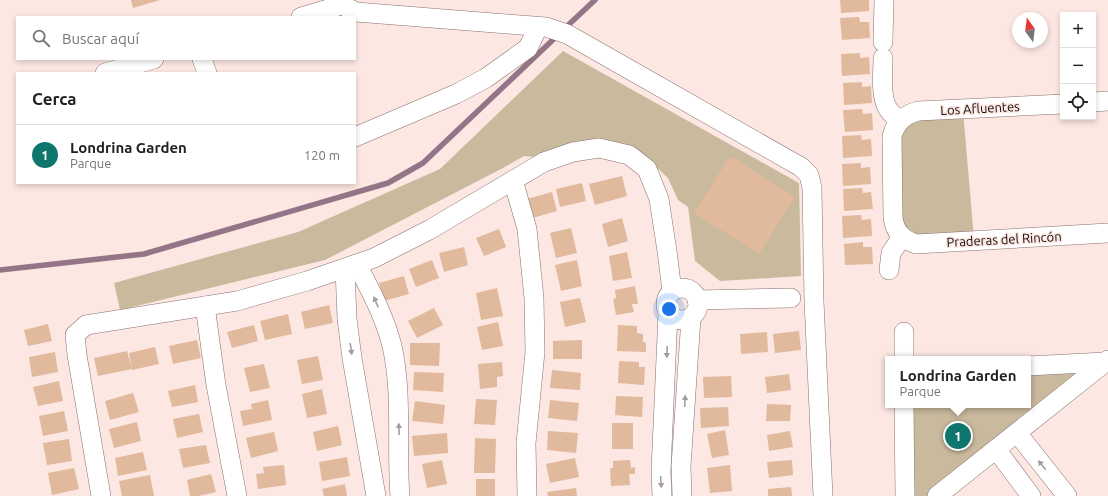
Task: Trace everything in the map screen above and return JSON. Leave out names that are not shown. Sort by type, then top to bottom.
[{"type":"street","points":[[884,0],[883,50],[885,102],[889,110],[899,121],[892,136],[893,218],[897,232],[902,237],[891,253],[889,270]]},
{"type":"street","points":[[304,16],[340,3],[356,12],[553,30],[801,167],[809,175],[812,188],[814,302],[823,496]]},
{"type":"street","points":[[356,137],[456,94],[486,78],[553,30]]},
{"type":"street","points":[[109,72],[151,60]]},
{"type":"street","points":[[202,60],[207,72]]},
{"type":"street","points":[[1096,102],[1108,101]]},
{"type":"street","name":"Los Afluentes","points":[[899,121],[911,113],[918,111],[1060,104]]},
{"type":"street","points":[[101,496],[77,355],[75,335],[86,325],[237,300],[307,282],[374,258],[429,230],[544,162],[573,152],[599,148],[629,155],[647,169],[659,199],[668,251],[672,291]]},
{"type":"street","points":[[513,180],[527,229],[534,298],[535,352],[526,443],[528,496]]},
{"type":"street","name":"Praderas del Rincón","points":[[902,237],[916,244],[923,244],[1108,233]]},
{"type":"street","points":[[351,266],[374,298],[392,346],[398,401],[400,496]]},
{"type":"street","points":[[351,266],[347,319],[357,388],[376,496]]},
{"type":"street","points":[[662,496],[661,471],[668,313],[666,301],[672,291],[678,288],[684,288],[690,290],[694,294],[698,306],[691,318],[683,426],[681,466],[682,496]]},
{"type":"street","points":[[697,300],[791,298]]},
{"type":"street","points":[[205,306],[216,385],[237,496]]},
{"type":"street","points":[[668,313],[678,320],[691,318]]},
{"type":"street","points":[[904,332],[904,356]]},
{"type":"street","points":[[1031,366],[1106,361]]},
{"type":"street","points":[[937,496],[1106,361]]},
{"type":"street","points":[[904,408],[906,496]]},
{"type":"street","points":[[663,424],[683,426]]},
{"type":"street","points":[[1016,433],[1067,496]]},
{"type":"street","points":[[996,449],[1031,496]]},
{"type":"street","points":[[371,461],[399,458]]},
{"type":"shaded area","points":[[563,51],[799,183],[801,276],[720,281],[695,261],[688,207],[678,200],[668,178],[638,150],[608,140],[577,142],[535,157],[524,156],[325,260],[120,310],[114,283],[298,232],[440,169]]},
{"type":"shaded area","points":[[963,111],[974,239],[919,241],[899,230],[901,124]]},
{"type":"shaded area","points":[[1097,366],[933,496],[910,496],[908,408],[1031,408],[1031,370]]},
{"type":"building","points":[[131,0],[160,0],[133,8]]},
{"type":"building","points":[[840,0],[869,0],[869,11],[841,13]]},
{"type":"building","points":[[859,17],[860,22],[869,22],[870,38],[842,40],[840,18]]},
{"type":"building","points":[[860,53],[860,58],[869,57],[870,74],[842,76],[841,54]]},
{"type":"building","points":[[862,82],[862,87],[871,86],[872,103],[844,105],[843,83]]},
{"type":"building","points":[[862,109],[863,114],[872,113],[873,130],[845,132],[843,110]]},
{"type":"building","points":[[861,135],[862,140],[871,139],[872,156],[843,158],[842,136]]},
{"type":"building","points":[[730,156],[795,197],[759,254],[694,213]]},
{"type":"building","points":[[861,163],[861,168],[870,167],[871,184],[843,186],[842,164]]},
{"type":"building","points":[[622,176],[627,196],[595,205],[589,184]]},
{"type":"building","points":[[582,183],[586,201],[560,207],[556,189]]},
{"type":"building","points":[[862,188],[863,193],[871,192],[873,209],[844,211],[843,189]]},
{"type":"building","points":[[552,192],[557,211],[529,219],[523,200]]},
{"type":"building","points":[[861,215],[862,220],[871,219],[872,236],[843,238],[842,216]]},
{"type":"building","points":[[622,218],[628,241],[608,247],[602,224]]},
{"type":"building","points":[[571,228],[577,253],[556,258],[550,233]]},
{"type":"building","points":[[499,229],[506,247],[484,256],[476,238]]},
{"type":"building","points":[[863,242],[863,247],[872,247],[873,264],[845,265],[844,244]]},
{"type":"building","points":[[464,247],[468,265],[444,272],[439,253]]},
{"type":"building","points":[[627,252],[632,278],[613,281],[609,256]]},
{"type":"building","points":[[432,260],[439,278],[416,287],[409,269]]},
{"type":"building","points":[[577,260],[582,286],[561,291],[555,265]]},
{"type":"building","points":[[404,276],[409,294],[384,301],[379,283]]},
{"type":"building","points":[[635,286],[638,304],[632,304],[634,312],[616,315],[613,299],[616,298],[615,290]]},
{"type":"building","points":[[497,288],[503,316],[481,320],[476,293]]},
{"type":"building","points":[[580,298],[586,322],[565,327],[560,302]]},
{"type":"building","points":[[329,305],[333,323],[305,329],[301,312]]},
{"type":"building","points":[[434,308],[443,325],[417,338],[408,321]]},
{"type":"building","points":[[288,314],[292,334],[265,340],[260,321]]},
{"type":"building","points":[[498,322],[503,346],[482,350],[477,327]]},
{"type":"building","points":[[48,324],[52,341],[28,346],[24,330]]},
{"type":"building","points":[[254,325],[258,341],[232,348],[227,332]]},
{"type":"building","points":[[618,325],[637,326],[637,333],[643,334],[643,342],[646,343],[646,352],[617,351]]},
{"type":"building","points":[[799,331],[801,350],[775,353],[773,334]]},
{"type":"building","points":[[767,332],[768,352],[741,354],[740,334]]},
{"type":"building","points":[[197,340],[201,358],[173,364],[169,346]]},
{"type":"building","points":[[582,340],[582,359],[553,359],[553,341]]},
{"type":"building","points":[[410,343],[440,343],[439,366],[410,365]]},
{"type":"building","points":[[155,347],[159,364],[132,370],[129,353]]},
{"type":"building","points":[[127,351],[132,369],[98,376],[94,358]]},
{"type":"building","points":[[55,352],[58,372],[32,377],[29,357]]},
{"type":"building","points":[[318,356],[323,380],[302,384],[297,360]]},
{"type":"building","points":[[619,361],[639,362],[639,367],[645,367],[644,385],[618,383]]},
{"type":"building","points":[[502,362],[503,376],[497,377],[497,387],[480,389],[478,364]]},
{"type":"building","points":[[264,364],[270,388],[250,392],[244,368]]},
{"type":"building","points":[[552,370],[581,373],[580,390],[550,388]]},
{"type":"building","points":[[414,372],[444,373],[443,392],[413,390]]},
{"type":"building","points":[[789,374],[791,390],[767,393],[765,377]]},
{"type":"building","points":[[731,376],[732,397],[704,398],[703,377]]},
{"type":"building","points":[[59,381],[63,401],[38,406],[33,387]]},
{"type":"building","points":[[195,385],[198,402],[172,407],[168,391]]},
{"type":"building","points":[[322,389],[327,414],[307,418],[302,394]]},
{"type":"building","points":[[133,393],[139,412],[110,420],[105,401]]},
{"type":"building","points":[[616,396],[643,397],[642,417],[615,415]]},
{"type":"building","points":[[476,399],[497,400],[495,425],[474,424]]},
{"type":"building","points":[[268,400],[272,420],[243,426],[240,411],[252,409],[251,404]]},
{"type":"building","points":[[550,400],[579,403],[577,421],[548,418]]},
{"type":"building","points":[[415,401],[445,405],[443,424],[412,421]]},
{"type":"building","points":[[767,404],[791,405],[790,421],[766,421]]},
{"type":"building","points":[[728,407],[729,426],[701,428],[700,408]]},
{"type":"building","points":[[64,411],[68,431],[43,436],[39,416]]},
{"type":"building","points":[[199,414],[203,432],[177,438],[173,419]]},
{"type":"building","points":[[137,422],[141,441],[114,448],[109,429]]},
{"type":"building","points":[[612,423],[633,423],[633,449],[612,449]]},
{"type":"building","points":[[338,426],[342,445],[317,451],[313,432]]},
{"type":"building","points":[[725,430],[729,455],[712,458],[707,434]]},
{"type":"building","points":[[548,431],[578,433],[576,453],[547,450]]},
{"type":"building","points":[[790,431],[793,447],[769,451],[767,435]]},
{"type":"building","points":[[274,432],[278,451],[251,458],[246,438]]},
{"type":"building","points":[[447,433],[448,453],[414,456],[412,436]]},
{"type":"building","points":[[475,438],[496,439],[495,473],[474,473]]},
{"type":"building","points":[[69,439],[72,461],[47,465],[43,443]]},
{"type":"building","points":[[206,445],[210,463],[183,468],[179,449]]},
{"type":"building","points":[[143,452],[147,470],[118,476],[115,458]]},
{"type":"building","points":[[347,457],[350,476],[322,481],[319,462]]},
{"type":"building","points":[[575,458],[579,477],[550,483],[546,464]]},
{"type":"building","points":[[442,460],[447,484],[427,488],[422,464]]},
{"type":"building","points":[[630,460],[631,468],[635,467],[635,474],[629,474],[630,485],[611,486],[610,468],[613,468],[613,461]]},
{"type":"building","points":[[792,460],[793,475],[769,478],[767,462]]},
{"type":"building","points":[[284,465],[286,485],[258,489],[256,474],[264,473],[263,467]]},
{"type":"building","points":[[730,465],[732,491],[710,493],[707,468]]},
{"type":"building","points":[[74,468],[79,489],[52,495],[48,473]]},
{"type":"building","points":[[211,474],[216,492],[199,496],[190,496],[187,480]]},
{"type":"building","points":[[150,475],[154,496],[122,496],[119,481]]},
{"type":"building","points":[[476,479],[495,479],[495,496],[476,496]]},
{"type":"building","points":[[345,484],[347,496],[324,496],[322,489]]},
{"type":"building","points":[[791,487],[792,496],[768,496],[768,489]]},
{"type":"building","points":[[576,488],[577,496],[548,496],[547,492]]},
{"type":"waterway","points":[[564,29],[595,0]]},
{"type":"waterway","points":[[0,270],[144,254],[388,183],[423,163],[558,35]]},
{"type":"place","name":"Londrina Garden","points":[[958,436]]}]
